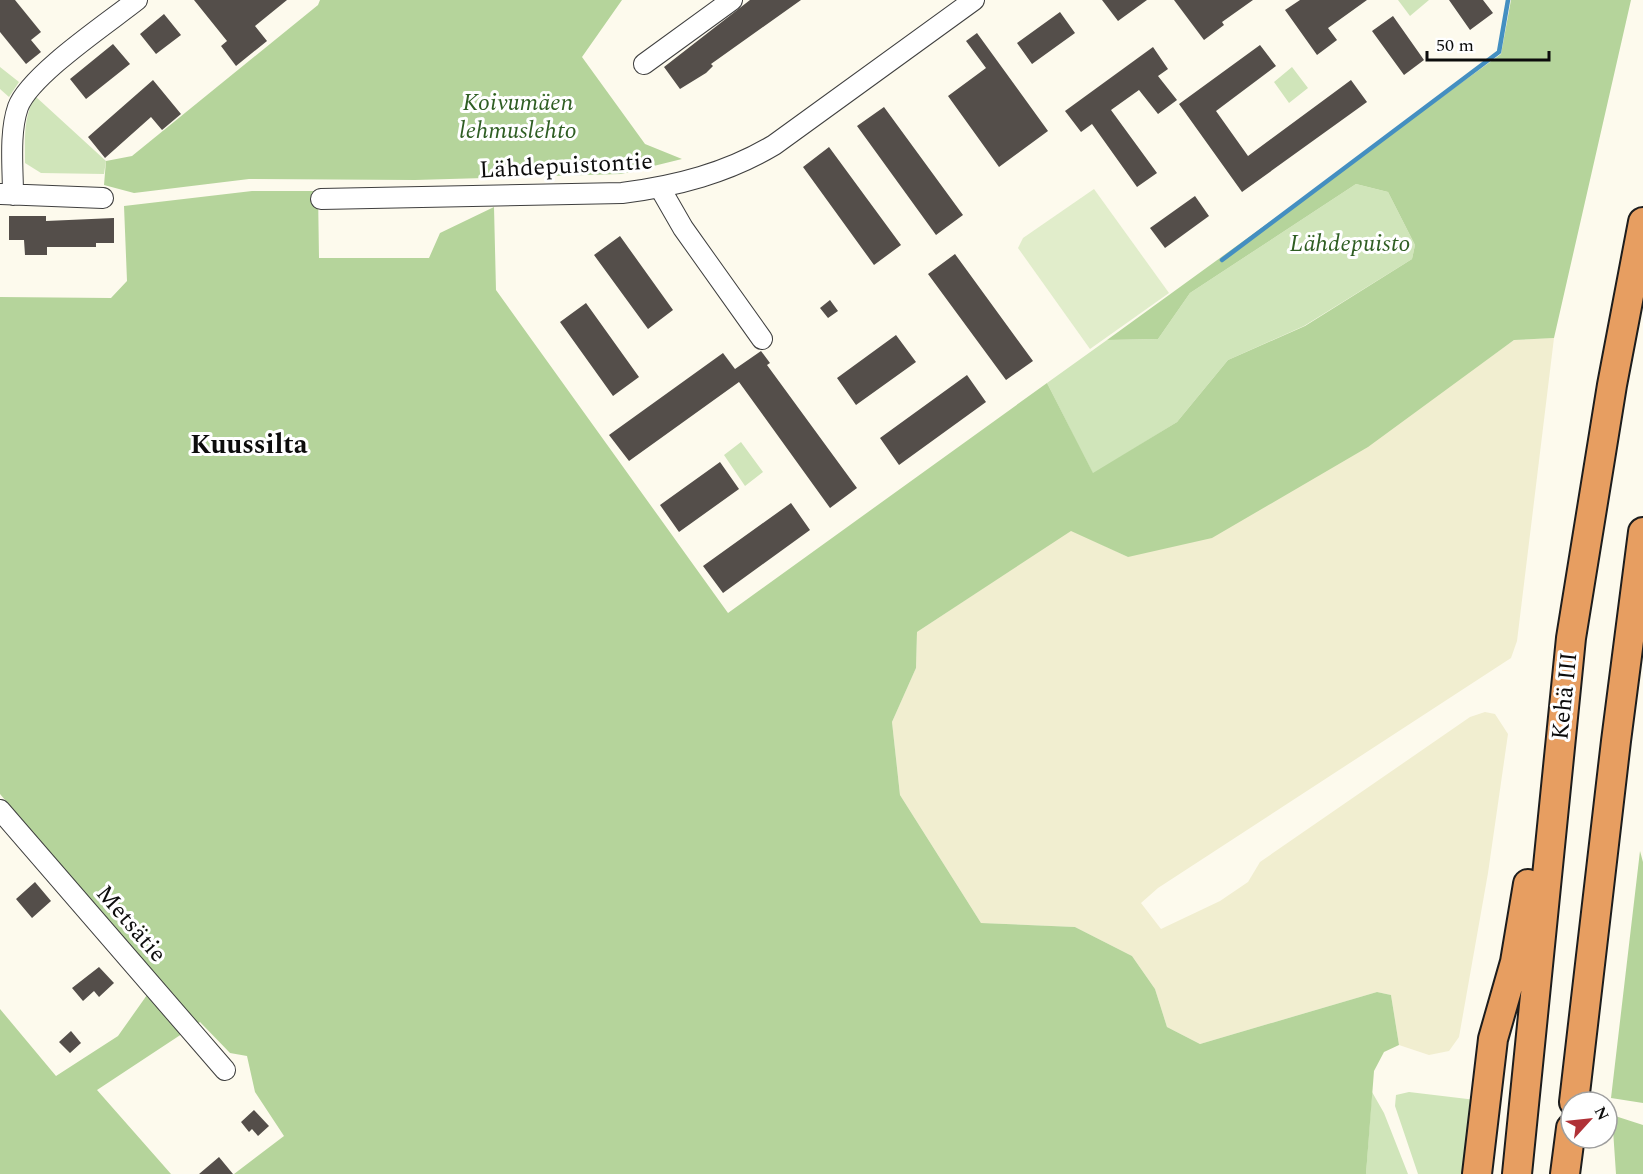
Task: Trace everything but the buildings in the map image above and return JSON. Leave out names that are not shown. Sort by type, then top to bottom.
[{"type":"highway","name":"Kehä III","points":[[1517,1174],[1571,638],[1612,385],[1643,222]]},
{"type":"highway","points":[[1575,1090],[1643,532]]},
{"type":"highway","points":[[1477,1174],[1493,1039],[1515,962],[1527,899],[1544,742],[1571,638]]},
{"type":"highway","points":[[1565,1174],[1568,1150]]},
{"type":"street","points":[[103,198],[6,194],[15,125],[20,103],[46,73],[137,0]]},
{"type":"street","points":[[644,64],[732,0]]},
{"type":"street","name":"Lähdepuistontie","points":[[321,199],[622,193],[660,188],[730,167],[774,145],[974,0]]},
{"type":"street","points":[[660,188],[683,228],[762,339]]},
{"type":"street","name":"Metsätie","points":[[0,810],[225,1070]]},
{"type":"shaded area","points":[[1554,338],[1517,641],[1511,658],[1158,888],[1141,903],[1161,929],[1220,901],[1248,882],[1260,862],[1470,717],[1485,712],[1495,714],[1508,734],[1488,873],[1459,1037],[1449,1051],[1429,1055],[1399,1045],[1391,995],[1377,992],[1200,1044],[1167,1027],[1155,989],[1132,956],[1075,927],[981,923],[900,795],[892,722],[916,668],[917,632],[1071,530],[1128,557],[1482,363],[1514,340]]},
{"type":"green space","name":"Koivumäen lehmuslehto","points":[[320,0],[622,0],[582,57],[645,144],[682,159],[621,174],[415,180],[249,179],[134,193],[104,185],[106,161],[132,156],[318,5]]},
{"type":"green space","points":[[1398,0],[1429,0],[1410,16]]},
{"type":"green space","points":[[1511,0],[1631,0],[1554,338],[1514,340],[1368,447],[1212,538],[1128,557],[1071,531],[917,632],[916,668],[892,722],[900,795],[981,923],[1075,927],[1132,956],[1155,989],[1167,1027],[1200,1044],[1377,992],[1391,995],[1399,1045],[1384,1052],[1374,1071],[1366,1174],[234,1174],[284,1136],[255,1092],[247,1056],[230,1053],[200,1022],[97,1090],[171,1174],[0,1174],[0,1009],[56,1076],[118,1036],[147,995],[150,972],[0,794],[0,297],[111,298],[127,281],[124,206],[252,191],[318,191],[319,258],[429,258],[440,233],[494,207],[496,290],[728,613],[1047,383],[1093,473],[1177,422],[1228,360],[1305,326],[1412,259],[1415,245],[1388,192],[1356,184],[1190,293],[1158,339],[1107,340],[1501,54]]},
{"type":"green space","points":[[0,67],[19,82],[9,97],[0,89]]},
{"type":"green space","points":[[1292,67],[1308,88],[1289,103],[1274,82]]},
{"type":"green space","points":[[35,96],[106,161],[104,174],[41,173],[25,163],[27,121]]},
{"type":"green space","name":"Lähdepuisto","points":[[1356,184],[1388,192],[1415,245],[1412,259],[1304,326],[1228,360],[1177,422],[1093,474],[1047,383],[1107,340],[1158,339],[1190,293]]},
{"type":"green space","points":[[1094,189],[1169,293],[1090,349],[1018,248],[1023,238]]},
{"type":"green space","points":[[741,442],[763,472],[745,486],[724,455]]},
{"type":"green space","points":[[1640,851],[1643,862],[1643,1103],[1619,1099],[1619,1090],[1612,1090]]},
{"type":"green space","points":[[1372,1092],[1384,1113],[1408,1174],[1366,1174]]},
{"type":"green space","points":[[1409,1092],[1476,1100],[1468,1174],[1418,1174],[1395,1106],[1396,1095]]},
{"type":"green space","points":[[1619,1117],[1643,1125],[1643,1174],[1616,1174],[1614,1150],[1619,1150]]},
{"type":"waterway","points":[[1222,260],[1499,52],[1508,0]]},
{"type":"district","name":"Kuussilta","points":[[249,445]]}]
